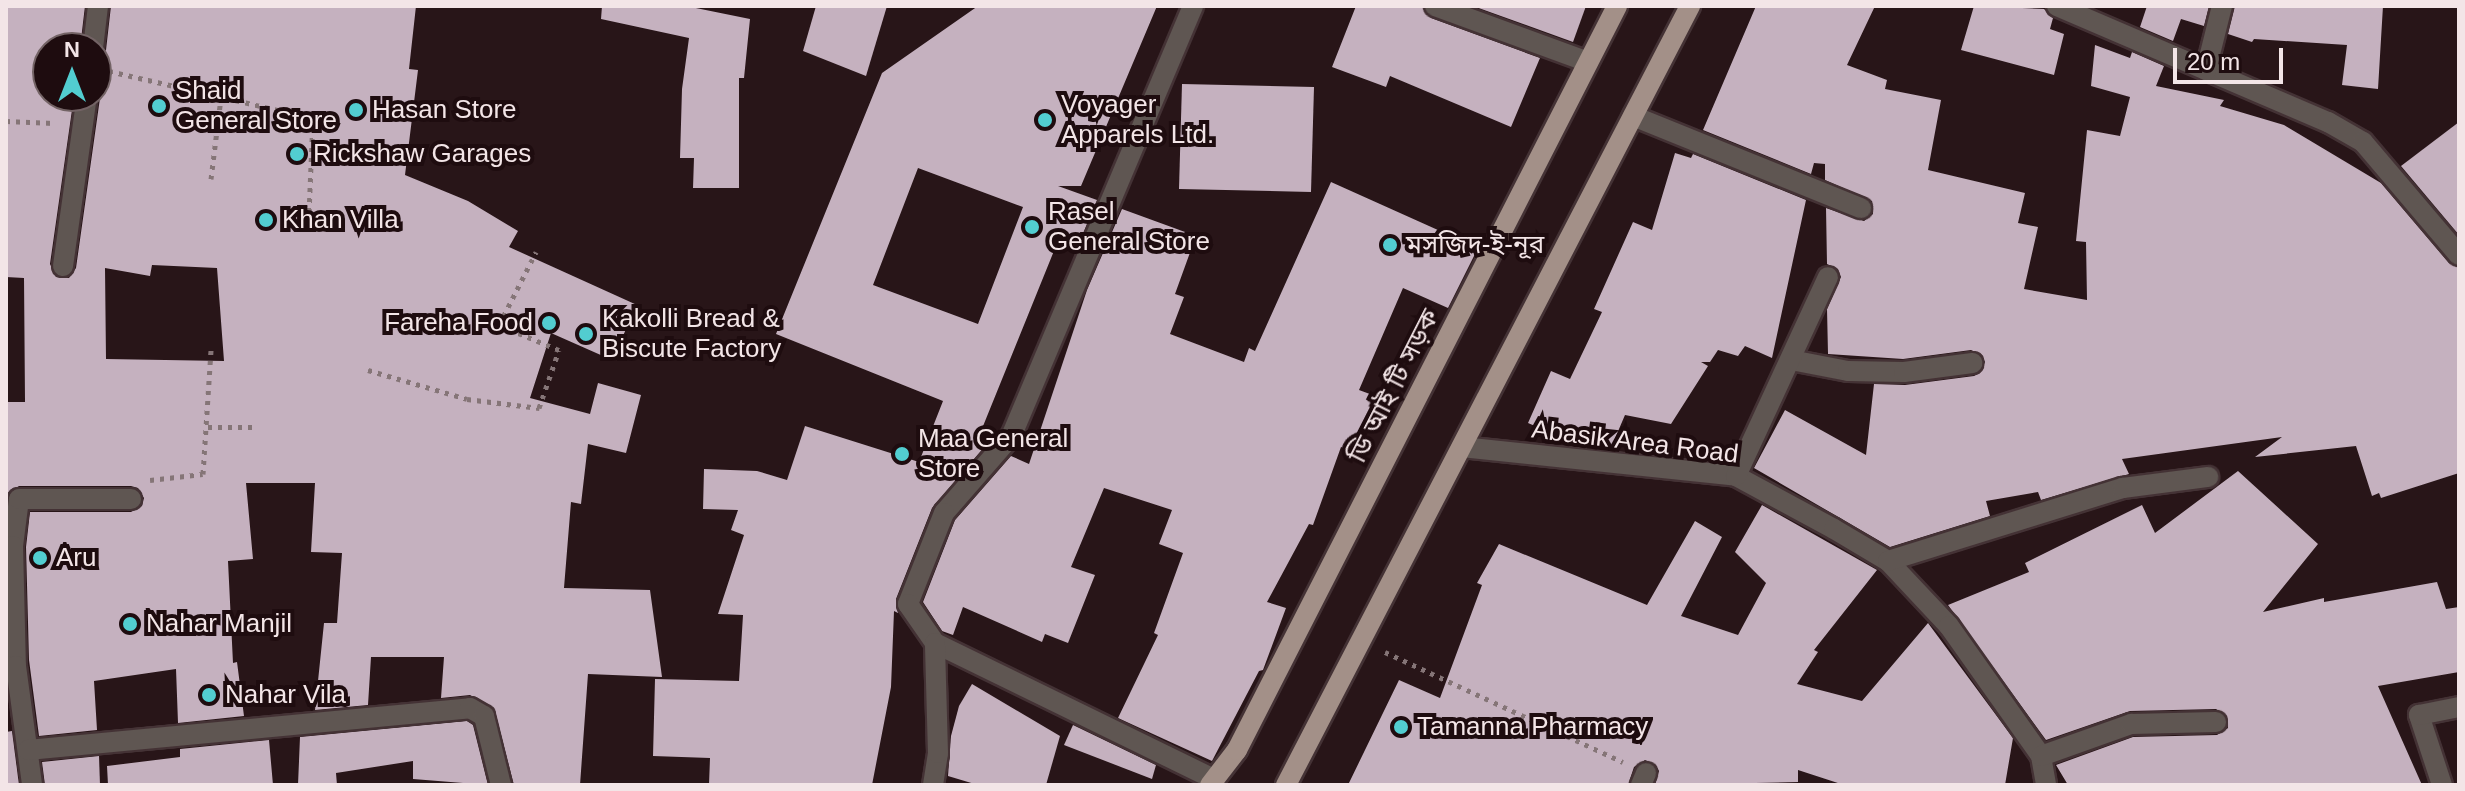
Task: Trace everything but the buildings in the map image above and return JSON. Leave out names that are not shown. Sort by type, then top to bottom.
[{"type":"main road","name":"ডি আই টি সড়ক","points":[[1212,782],[1237,750],[1617,6]]},
{"type":"main road","points":[[1286,785],[1690,6]]},
{"type":"street","points":[[95,32],[98,6]]},
{"type":"street","points":[[1193,6],[1012,435],[944,513],[908,604],[935,643],[1212,782]]},
{"type":"street","points":[[1435,6],[1588,62]]},
{"type":"street","points":[[2057,6],[2328,122],[2363,142],[2459,255]]},
{"type":"street","points":[[2206,70],[2222,6]]},
{"type":"street","points":[[63,266],[85,112]]},
{"type":"street","points":[[1633,116],[1861,208]]},
{"type":"street","points":[[1736,476],[1828,277]]},
{"type":"street","points":[[1791,360],[1848,371],[1904,372],[1972,363]]},
{"type":"street","name":"Abasik Area Road","points":[[1462,447],[1736,476],[1888,561],[1949,626],[2041,756],[2046,785]]},
{"type":"street","points":[[1888,561],[2123,488],[2208,477]]},
{"type":"street","points":[[32,785],[11,667],[10,546],[19,499],[131,499]]},
{"type":"street","points":[[933,785],[938,753],[935,643]]},
{"type":"street","points":[[2442,785],[2419,715],[2459,707]]},
{"type":"street","points":[[28,750],[470,708],[484,716],[501,785]]},
{"type":"street","points":[[2041,756],[2131,724],[2216,722]]},
{"type":"path","points":[[112,72],[313,118],[308,235]]},
{"type":"path","points":[[211,179],[221,97]]},
{"type":"path","points":[[6,121],[83,124]]},
{"type":"path","points":[[368,370],[467,399],[539,408],[559,350],[499,325],[536,252]]},
{"type":"path","points":[[131,499],[144,482],[162,476],[203,474],[211,349]]},
{"type":"path","points":[[208,427],[255,427]]},
{"type":"path","points":[[1363,641],[1644,779]]},
{"type":"place","name":"Shaid General Store","points":[[159,106]]},
{"type":"place","name":"Hasan Store","points":[[356,110]]},
{"type":"place","name":"Voyager Apparels Ltd.","points":[[1045,120]]},
{"type":"place","name":"Rickshaw Garages","points":[[297,154]]},
{"type":"place","name":"Khan Villa","points":[[266,220]]},
{"type":"place","name":"Rasel General Store","points":[[1032,227]]},
{"type":"place","name":"মসজিদ-ই-নূর","points":[[1390,245]]},
{"type":"place","name":"Fareha Food","points":[[549,323]]},
{"type":"place","name":"Kakolli Bread & Biscute Factory","points":[[586,334]]},
{"type":"place","name":"Maa General Store","points":[[902,454]]},
{"type":"place","name":"Aru","points":[[40,558]]},
{"type":"place","name":"Nahar Manjil","points":[[130,624]]},
{"type":"place","name":"Nahar Vila","points":[[209,695]]},
{"type":"place","name":"Tamanna Pharmacy","points":[[1401,727]]}]
